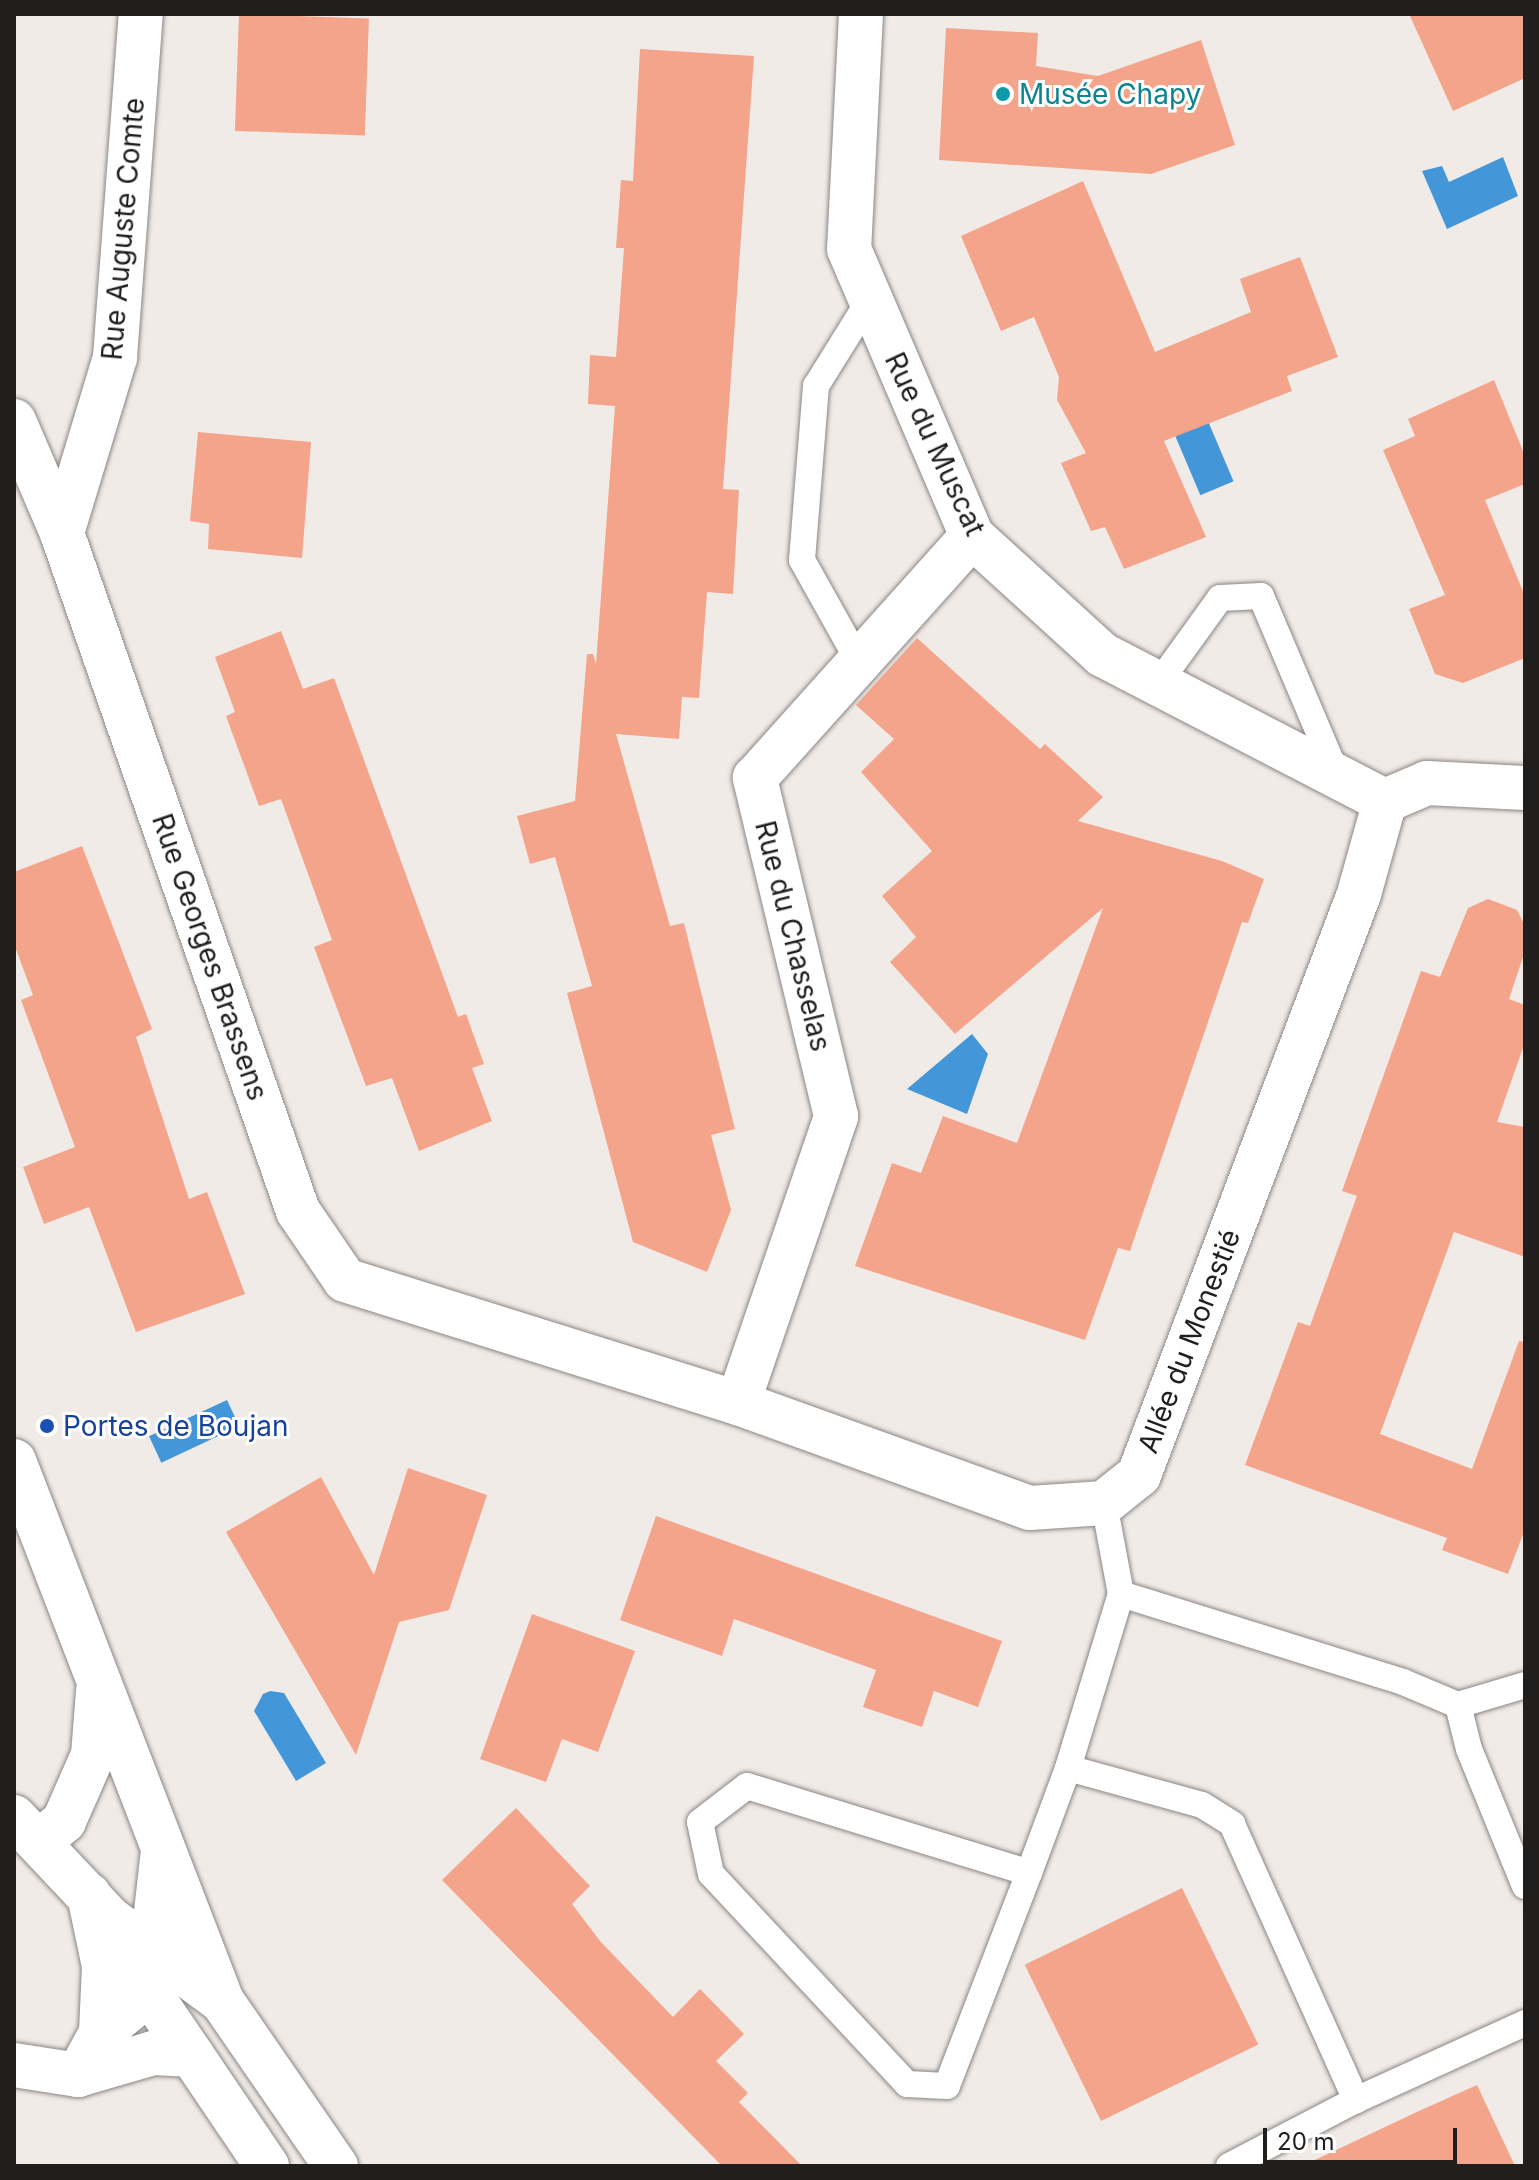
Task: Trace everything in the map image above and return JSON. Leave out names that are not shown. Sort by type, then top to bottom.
[{"type":"street","name":"Rue Auguste Comte","points":[[62,533],[115,357],[141,14]]},
{"type":"street","name":"Rue du Muscat","points":[[861,14],[849,249],[972,536],[1103,655],[1385,801]]},
{"type":"street","name":"Rue Georges Brassens","points":[[14,421],[62,533],[298,1211],[345,1280],[738,1403]]},
{"type":"street","name":"Rue du Chasselas","points":[[738,1403],[836,1116],[755,778],[972,536]]},
{"type":"street","points":[[1385,801],[1427,783],[1525,788]]},
{"type":"street","name":"Allée du Monestié","points":[[1104,1503],[1139,1475],[1359,894],[1385,801]]},
{"type":"street","points":[[738,1403],[1030,1508],[1104,1503]]},
{"type":"street","points":[[14,1461],[164,1840],[222,2001],[336,2166]]},
{"type":"street","points":[[99,1680],[93,1755],[64,1821],[27,1830],[100,1908],[146,1964],[192,2055],[267,2166]]},
{"type":"street","points":[[78,2075],[101,2033],[131,2008],[146,1964],[164,1840]]},
{"type":"street","points":[[100,1908],[104,1966],[101,2033]]},
{"type":"street","points":[[146,1964],[222,2001]]},
{"type":"street","points":[[14,2065],[78,2075],[153,2053],[192,2055]]},
{"type":"lane","points":[[859,662],[802,560],[816,386],[869,301]]},
{"type":"lane","points":[[1158,684],[1220,598],[1261,596],[1338,778]]},
{"type":"lane","points":[[1029,1873],[747,1786],[700,1822],[711,1874],[907,2084],[947,2086],[1029,1873],[1068,1768],[1121,1594],[1104,1503]]},
{"type":"lane","points":[[1121,1594],[1403,1682],[1458,1705],[1525,1685]]},
{"type":"lane","points":[[1458,1705],[1469,1749],[1525,1886]]},
{"type":"lane","points":[[1068,1768],[1202,1805],[1232,1824],[1356,2100]]},
{"type":"lane","points":[[1229,2166],[1356,2100],[1525,2023]]},
{"type":"water","points":[[1503,157],[1518,196],[1447,229],[1422,171],[1442,166],[1449,182]]},
{"type":"water","points":[[1205,414],[1234,481],[1200,495],[1172,428]]},
{"type":"water","points":[[972,1034],[988,1054],[967,1114],[907,1089]]},
{"type":"water","points":[[227,1400],[239,1426],[161,1463],[149,1436]]},
{"type":"water","points":[[270,1691],[284,1693],[326,1763],[296,1781],[254,1711],[263,1694]]},
{"type":"building","points":[[239,14],[369,19],[365,135],[235,131]]},
{"type":"building","points":[[1409,14],[1525,14],[1525,78],[1453,111]]},
{"type":"building","points":[[946,28],[1038,33],[1036,66],[1098,76],[1201,40],[1235,145],[1151,174],[939,160]]},
{"type":"building","points":[[640,49],[754,56],[723,489],[739,490],[733,594],[707,592],[699,698],[682,697],[679,739],[616,734],[670,926],[684,923],[735,1129],[711,1135],[731,1210],[707,1272],[633,1242],[567,993],[592,986],[555,857],[530,864],[517,816],[575,801],[587,654],[593,654],[596,664],[615,406],[588,404],[590,355],[616,357],[624,248],[616,248],[621,180],[633,181]]},
{"type":"building","points":[[1083,181],[1155,352],[1251,312],[1240,279],[1300,257],[1338,357],[1287,376],[1292,391],[1164,441],[1206,537],[1124,569],[1105,527],[1091,531],[1061,463],[1086,453],[1057,400],[1059,377],[1034,317],[1001,331],[961,236]]},
{"type":"building","points":[[1494,380],[1525,456],[1525,484],[1485,500],[1525,596],[1525,658],[1463,683],[1435,674],[1409,609],[1445,595],[1383,450],[1415,436],[1408,419]]},
{"type":"building","points":[[198,432],[311,442],[302,558],[208,549],[209,524],[190,521]]},
{"type":"building","points":[[281,631],[303,689],[334,678],[458,1017],[466,1014],[484,1064],[472,1068],[492,1121],[419,1151],[392,1078],[366,1086],[314,947],[332,940],[281,799],[259,806],[226,716],[235,712],[215,657]]},
{"type":"building","points":[[917,638],[1040,749],[1045,744],[1103,797],[1078,821],[1222,861],[1264,879],[1248,923],[1242,922],[1130,1251],[1118,1248],[1085,1340],[855,1266],[892,1163],[921,1173],[943,1116],[1017,1143],[1103,908],[955,1034],[890,962],[916,937],[882,896],[932,851],[861,772],[894,739],[856,705]]},
{"type":"building","points":[[82,846],[152,1029],[136,1037],[189,1199],[207,1192],[245,1294],[136,1332],[89,1207],[44,1224],[23,1167],[75,1147],[21,1000],[33,995],[14,944],[14,872]]},
{"type":"building","points":[[1488,899],[1517,910],[1525,926],[1525,951],[1509,999],[1525,1005],[1525,1042],[1497,1122],[1525,1127],[1525,1257],[1454,1232],[1380,1434],[1472,1469],[1519,1341],[1525,1342],[1525,1529],[1508,1574],[1442,1550],[1447,1538],[1245,1465],[1298,1322],[1310,1326],[1357,1196],[1342,1191],[1421,971],[1440,977],[1468,908]]},
{"type":"building","points":[[408,1468],[487,1495],[449,1610],[399,1622],[356,1755],[226,1532],[321,1477],[374,1575]]},
{"type":"building","points":[[656,1516],[1002,1641],[978,1707],[934,1691],[922,1727],[863,1707],[876,1670],[734,1619],[722,1656],[620,1620]]},
{"type":"building","points":[[532,1614],[635,1651],[598,1752],[562,1739],[546,1782],[480,1759]]},
{"type":"building","points":[[516,1808],[590,1886],[572,1904],[600,1941],[673,2017],[700,1989],[744,2034],[716,2061],[748,2093],[739,2102],[802,2166],[722,2166],[442,1880]]},
{"type":"building","points":[[1182,1888],[1258,2044],[1101,2121],[1025,1965]]},
{"type":"building","points":[[1477,2085],[1515,2166],[1302,2166],[1419,2111]]},
{"type":"place","name":"Musée Chapy","points":[[1003,94]]},
{"type":"place","name":"Portes de Boujan","points":[[47,1426]]}]
